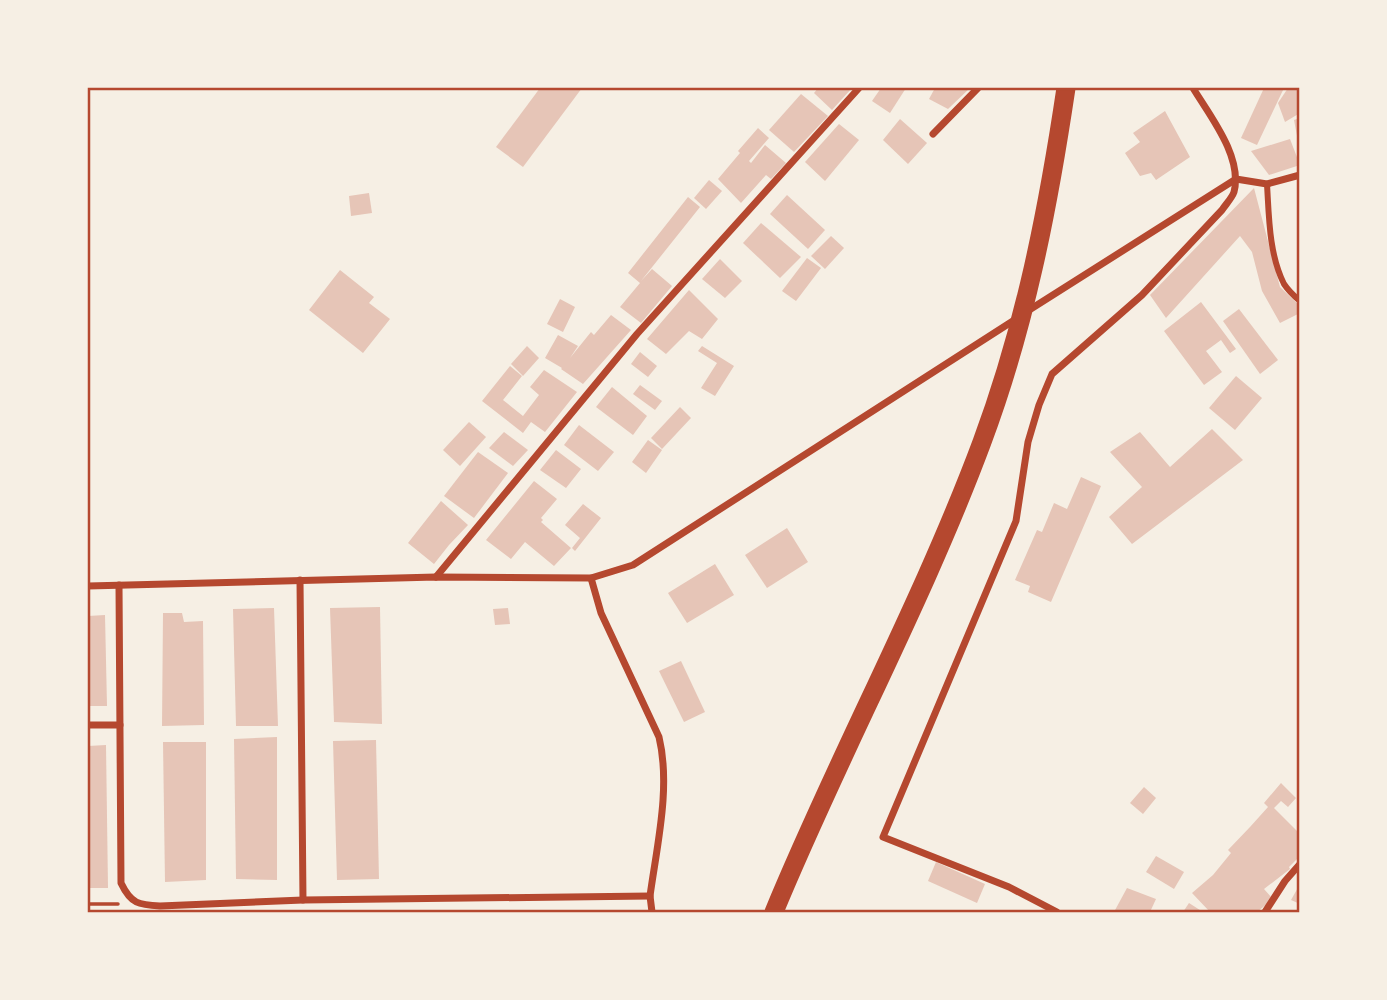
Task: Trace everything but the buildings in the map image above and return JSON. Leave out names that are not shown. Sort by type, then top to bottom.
[{"type":"highway","points":[[774,912],[934,562],[982,441],[1030,286],[1052,183],[1066,88]]},
{"type":"street","points":[[436,577],[637,334],[859,88]]},
{"type":"street","points":[[933,134],[978,88]]},
{"type":"street","points":[[1057,912],[1009,887],[883,837],[1016,521],[1028,442],[1052,374],[1142,295],[1233,195],[1236,179],[1231,152],[1193,88]]},
{"type":"street","points":[[88,586],[436,577],[591,578],[634,565],[1104,261],[1236,179],[1267,184],[1300,175]]},
{"type":"street","points":[[1267,184],[1269,225],[1276,259],[1285,286],[1300,301]]},
{"type":"street","points":[[591,578],[601,613],[663,751],[665,776],[650,897],[652,912]]},
{"type":"street","points":[[300,580],[303,900]]},
{"type":"street","points":[[119,585],[121,883],[126,894],[138,905],[303,900],[650,897]]},
{"type":"street","points":[[88,725],[120,725]]},
{"type":"street","points":[[1265,912],[1285,881],[1300,864]]},
{"type":"street","points":[[1038,912],[1046,907]]},
{"type":"path","points":[[88,904],[138,905]]}]
